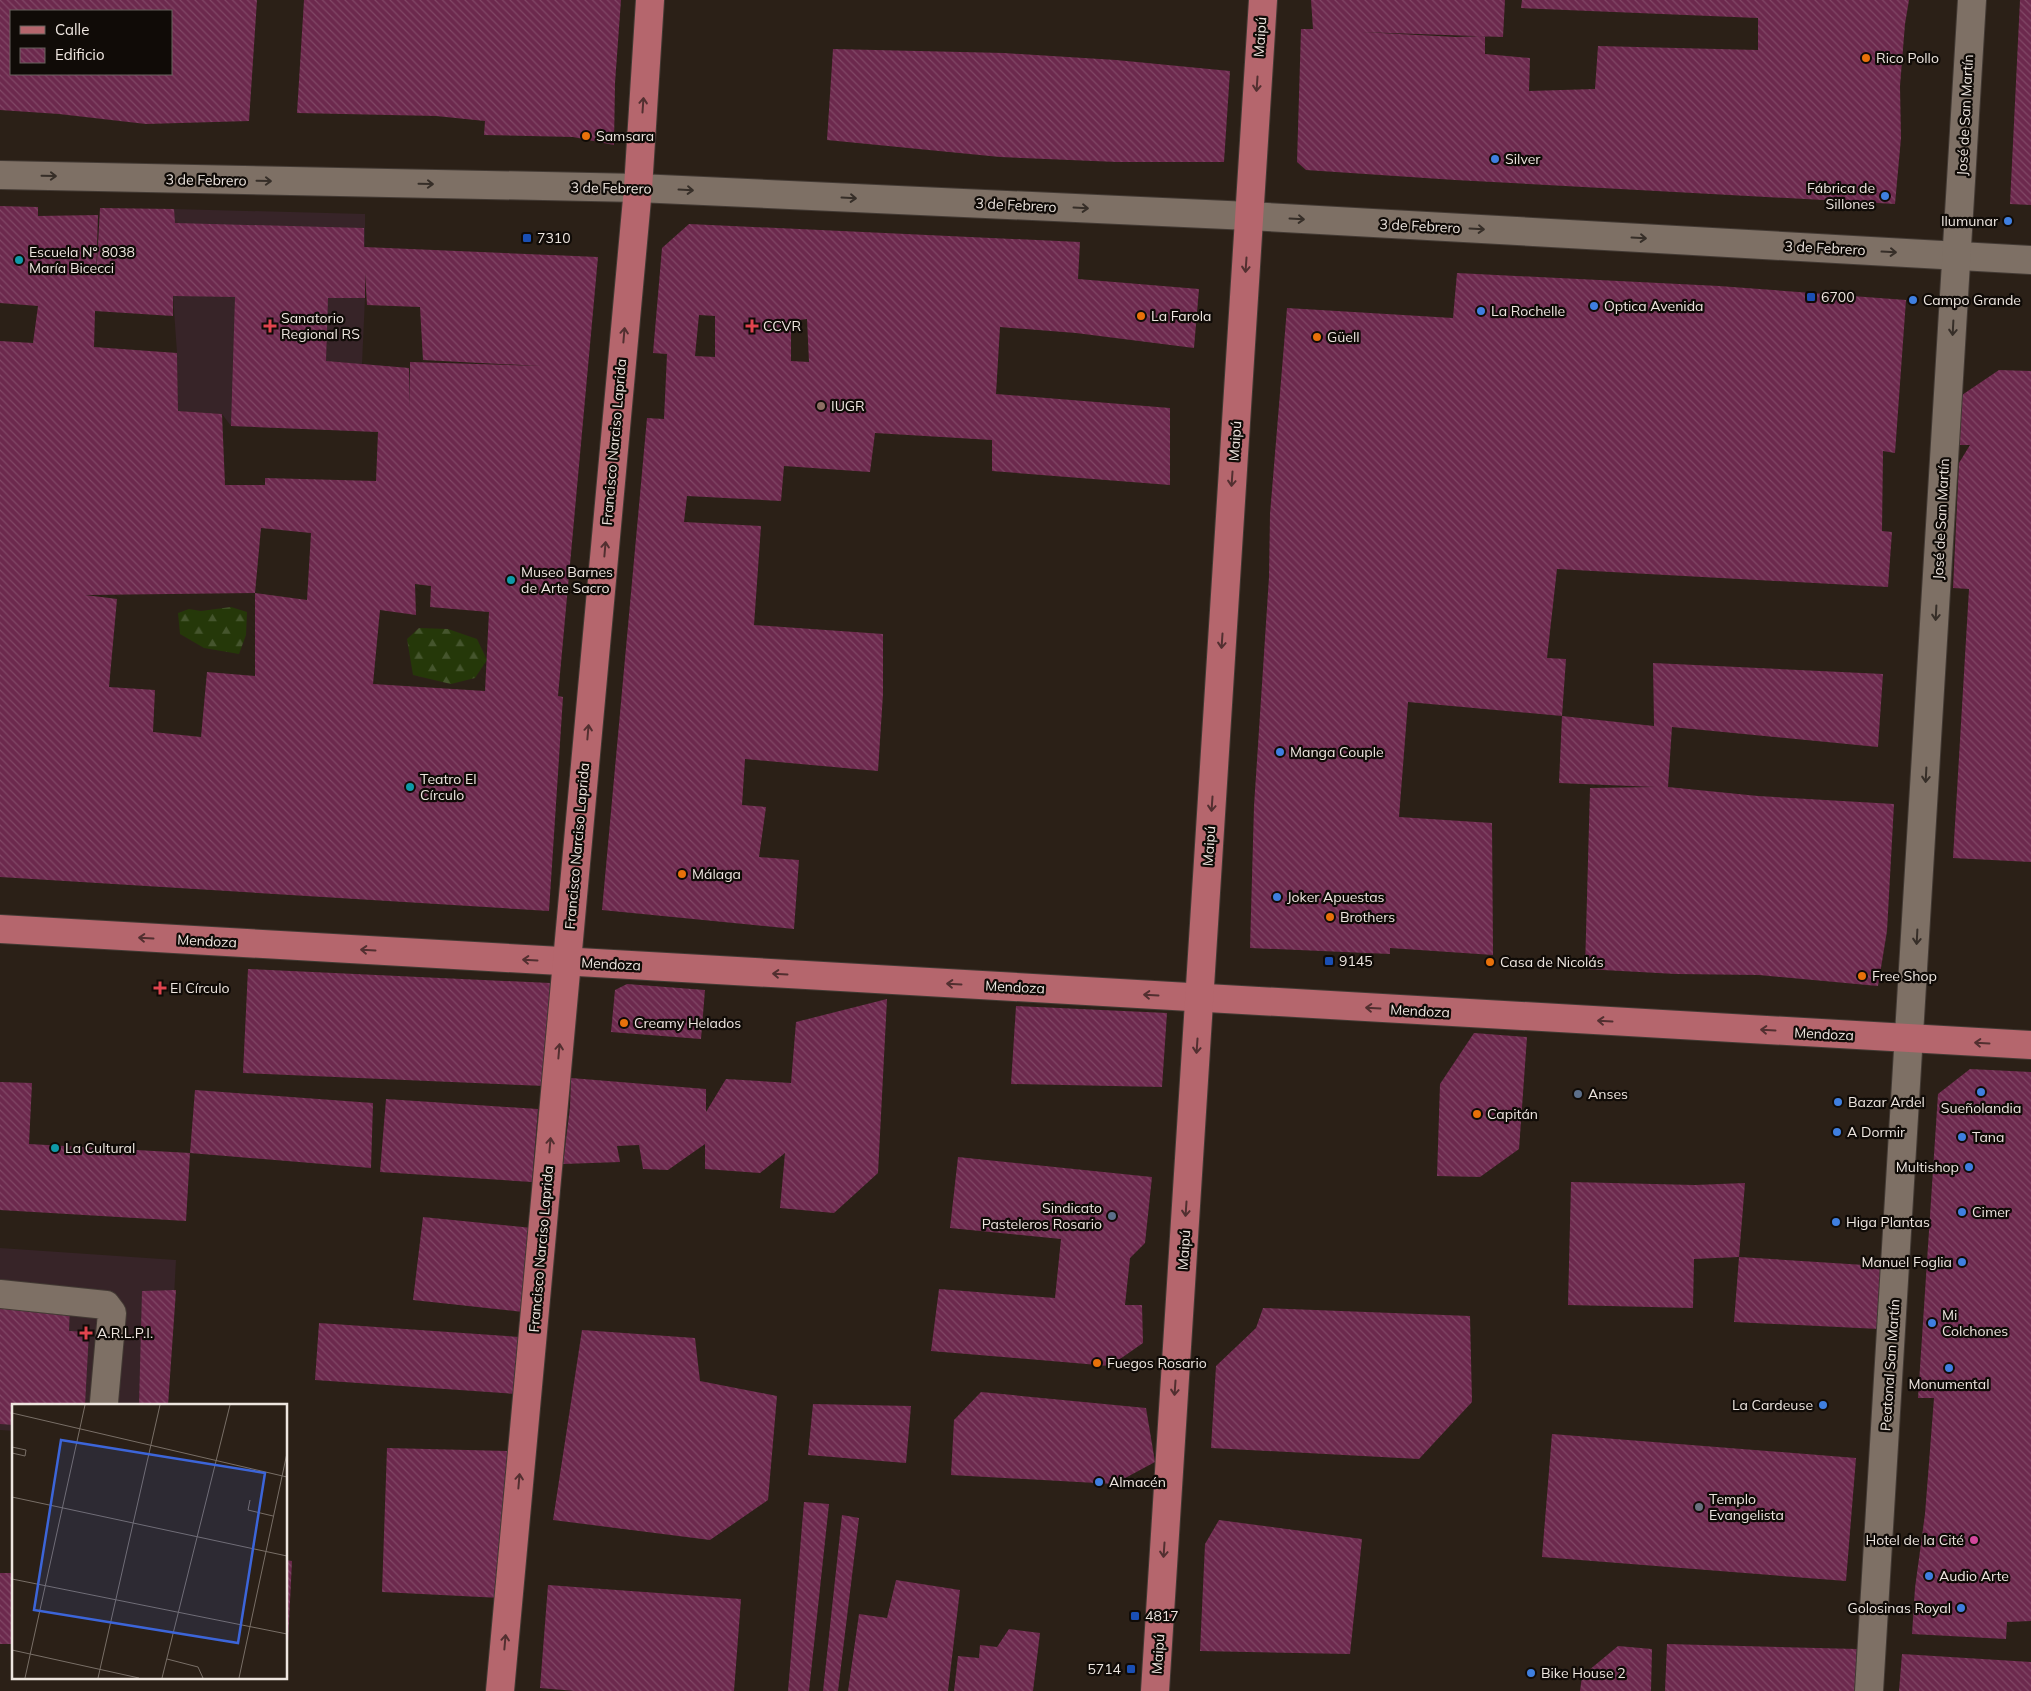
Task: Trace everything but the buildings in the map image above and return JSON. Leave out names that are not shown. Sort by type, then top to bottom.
[{"type":"main road","name":"Francisco Narciso Laprida","points":[[500,1691],[638,188],[650,0]]},
{"type":"main road","name":"Maipú","points":[[1156,1691],[1263,0]]},
{"type":"main road","name":"Mendoza","points":[[0,929],[2031,1045]]},
{"type":"street","name":"José de San Martín","points":[[1910,1038],[1972,0]]},
{"type":"street","name":"3 de Febrero","points":[[0,175],[638,188],[1249,216],[2031,260]]},
{"type":"street","name":"Peatonal San Martín","points":[[1870,1691],[1910,1038]]},
{"type":"street","points":[[0,1294],[106,1305],[112,1313],[104,1402]]},
{"type":"shaded area","name":"Sanatorio Regional RS","points":[[174,209],[365,214],[365,298],[362,364],[409,368],[412,433],[231,426],[222,414],[178,411],[177,353],[173,296]]},
{"type":"shaded area","name":"A.R.L.P.I.","points":[[0,1248],[176,1260],[168,1404],[12,1404],[12,1431],[0,1430]]},
{"type":"green space","points":[[231,607],[247,612],[246,635],[239,654],[204,648],[180,634],[178,613],[189,609],[201,611]]},
{"type":"green space","points":[[419,628],[448,629],[477,639],[487,660],[475,678],[451,684],[413,675],[407,639]]},
{"type":"place","name":"Rico Pollo","points":[[1866,58]]},
{"type":"place","name":"Samsara","points":[[586,136]]},
{"type":"place","name":"Silver","points":[[1495,159]]},
{"type":"place","name":"Fábrica de Sillones","points":[[1885,196]]},
{"type":"place","name":"Ilumunar","points":[[2008,221]]},
{"type":"place","name":"7310","points":[[527,238]]},
{"type":"place","name":"Escuela N° 8038 María Bicecci","points":[[19,260]]},
{"type":"place","name":"6700","points":[[1811,297]]},
{"type":"place","name":"Campo Grande","points":[[1913,300]]},
{"type":"place","name":"Optica Avenida","points":[[1594,306]]},
{"type":"place","name":"La Rochelle","points":[[1481,311]]},
{"type":"place","name":"La Farola","points":[[1141,316]]},
{"type":"place","name":"Sanatorio Regional RS","points":[[270,326]]},
{"type":"place","name":"CCVR","points":[[752,326]]},
{"type":"place","name":"Güell","points":[[1317,337]]},
{"type":"place","name":"IUGR","points":[[821,406]]},
{"type":"place","name":"Museo Barnes de Arte Sacro","points":[[511,580]]},
{"type":"place","name":"Manga Couple","points":[[1280,752]]},
{"type":"place","name":"Teatro El Círculo","points":[[410,787]]},
{"type":"place","name":"Málaga","points":[[682,874]]},
{"type":"place","name":"Joker Apuestas","points":[[1277,897]]},
{"type":"place","name":"Brothers","points":[[1330,917]]},
{"type":"place","name":"9145","points":[[1329,961]]},
{"type":"place","name":"Casa de Nicolás","points":[[1490,962]]},
{"type":"place","name":"Free Shop","points":[[1862,976]]},
{"type":"place","name":"El Círculo","points":[[160,988]]},
{"type":"place","name":"Creamy Helados","points":[[624,1023]]},
{"type":"place","name":"Sueñolandia","points":[[1981,1092]]},
{"type":"place","name":"Anses","points":[[1578,1094]]},
{"type":"place","name":"Bazar Ardel","points":[[1838,1102]]},
{"type":"place","name":"Capitán","points":[[1477,1114]]},
{"type":"place","name":"A Dormir","points":[[1837,1132]]},
{"type":"place","name":"Tana","points":[[1962,1137]]},
{"type":"place","name":"La Cultural","points":[[55,1148]]},
{"type":"place","name":"Multishop","points":[[1969,1167]]},
{"type":"place","name":"Cimer","points":[[1962,1212]]},
{"type":"place","name":"Sindicato Pasteleros Rosario","points":[[1112,1216]]},
{"type":"place","name":"Higa Plantas","points":[[1836,1222]]},
{"type":"place","name":"Manuel Foglia","points":[[1962,1262]]},
{"type":"place","name":"Mi Colchones","points":[[1932,1323]]},
{"type":"place","name":"A.R.L.P.I.","points":[[86,1333]]},
{"type":"place","name":"Fuegos Rosario","points":[[1097,1363]]},
{"type":"place","name":"Monumental","points":[[1949,1368]]},
{"type":"place","name":"La Cardeuse","points":[[1823,1405]]},
{"type":"place","name":"Almacén","points":[[1099,1482]]},
{"type":"place","name":"Templo Evangelista","points":[[1699,1507]]},
{"type":"place","name":"Hotel de la Cité","points":[[1974,1540]]},
{"type":"place","name":"Audio Arte","points":[[1929,1576]]},
{"type":"place","name":"Golosinas Royal","points":[[1961,1608]]},
{"type":"place","name":"4817","points":[[1135,1616]]},
{"type":"place","name":"5714","points":[[1131,1669]]},
{"type":"place","name":"Bike House 2","points":[[1531,1673]]}]
